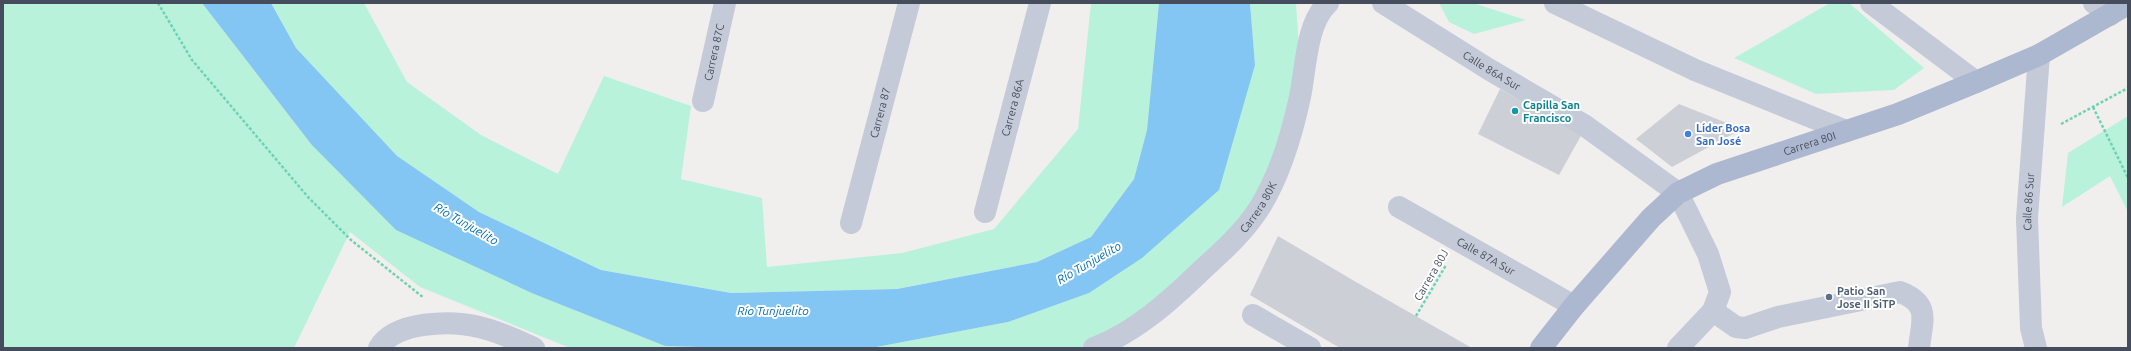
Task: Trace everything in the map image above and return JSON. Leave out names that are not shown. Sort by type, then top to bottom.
[{"type":"main road","name":"Carrera 80I","points":[[1541,348],[1574,306],[1651,218],[1678,193],[1717,174],[1743,164],[1898,114],[1976,82],[2039,55],[2111,8]]},
{"type":"street","name":"Carrera 87C","points":[[703,101],[725,3]]},
{"type":"street","name":"Carrera 87","points":[[851,223],[909,3]]},
{"type":"street","name":"Carrera 86A","points":[[985,212],[1040,3]]},
{"type":"street","name":"Carrera 80K","points":[[1094,348],[1144,322],[1181,291],[1238,237],[1260,206],[1282,160],[1300,98],[1313,25],[1321,9],[1328,3]]},
{"type":"street","name":"Calle 86A Sur","points":[[1383,3],[1490,70],[1584,125],[1678,193]]},
{"type":"street","points":[[1555,3],[1695,70],[1846,131]]},
{"type":"street","points":[[1871,3],[1976,82]]},
{"type":"street","name":"Calle 86 Sur","points":[[2036,348],[2031,328],[2027,218],[2031,141],[2039,55]]},
{"type":"street","points":[[1678,193],[1708,254],[1720,292],[1713,311],[1678,348]]},
{"type":"street","name":"Calle 87A Sur","points":[[1399,207],[1574,306]]},
{"type":"street","points":[[1713,311],[1736,326],[1746,328],[1778,317],[1900,292],[1913,297],[1919,303],[1922,311],[1920,348]]},
{"type":"street","points":[[1253,315],[1310,348]]},
{"type":"street","points":[[379,348],[383,340],[394,333],[411,327],[458,324],[479,327],[534,348]]},
{"type":"path","points":[[158,3],[192,60],[308,197],[351,240],[426,299]]},
{"type":"path","points":[[2031,141],[2128,88]]},
{"type":"path","points":[[2094,107],[2128,178]]},
{"type":"path","name":"Carrera 80J","points":[[1416,316],[1459,241]]},
{"type":"green space","points":[[3,3],[202,3],[311,144],[534,294],[665,346],[733,348],[570,348],[420,287],[350,232],[294,348],[3,348]]},
{"type":"green space","points":[[271,3],[364,3],[407,82],[481,135],[558,174],[604,76],[691,106],[681,179],[762,198],[767,267],[902,253],[994,229],[1078,129],[1091,3],[1159,3],[1147,130],[1134,179],[1091,237],[1037,262],[897,289],[731,293],[601,270],[479,212],[397,157],[296,48]]},
{"type":"green space","points":[[1250,3],[1296,3],[1299,47],[1296,101],[1256,205],[1181,287],[1086,348],[871,348],[1008,322],[1089,293],[1255,65]]},
{"type":"green space","points":[[1439,3],[1473,3],[1526,20],[1474,34],[1449,22]]},
{"type":"green space","points":[[1830,3],[1849,3],[1924,68],[1894,90],[1816,94],[1734,58]]},
{"type":"green space","points":[[2128,116],[2128,212],[2110,176],[2062,207],[2068,153]]},
{"type":"water","name":"Río Tunjuelito","points":[[202,3],[271,3],[296,48],[397,156],[479,212],[601,270],[731,293],[897,289],[1037,262],[1091,237],[1134,179],[1147,130],[1159,3],[1250,3],[1255,65],[1219,190],[1142,258],[1089,293],[1008,322],[871,348],[733,348],[665,346],[534,294],[396,230],[311,144]]},
{"type":"building","name":"Capilla San Francisco","points":[[1500,89],[1582,134],[1559,175],[1478,134]]},
{"type":"building","name":"Líder Bosa San José","points":[[1679,104],[1742,129],[1672,167],[1636,139]]},
{"type":"building","points":[[1278,236],[1472,348],[1340,348],[1250,295]]},
{"type":"place","name":"Capilla San Francisco","points":[[1515,111]]},
{"type":"place","name":"Líder Bosa San José","points":[[1688,134]]},
{"type":"place","name":"Patio San Jose II SiTP","points":[[1829,297]]}]
